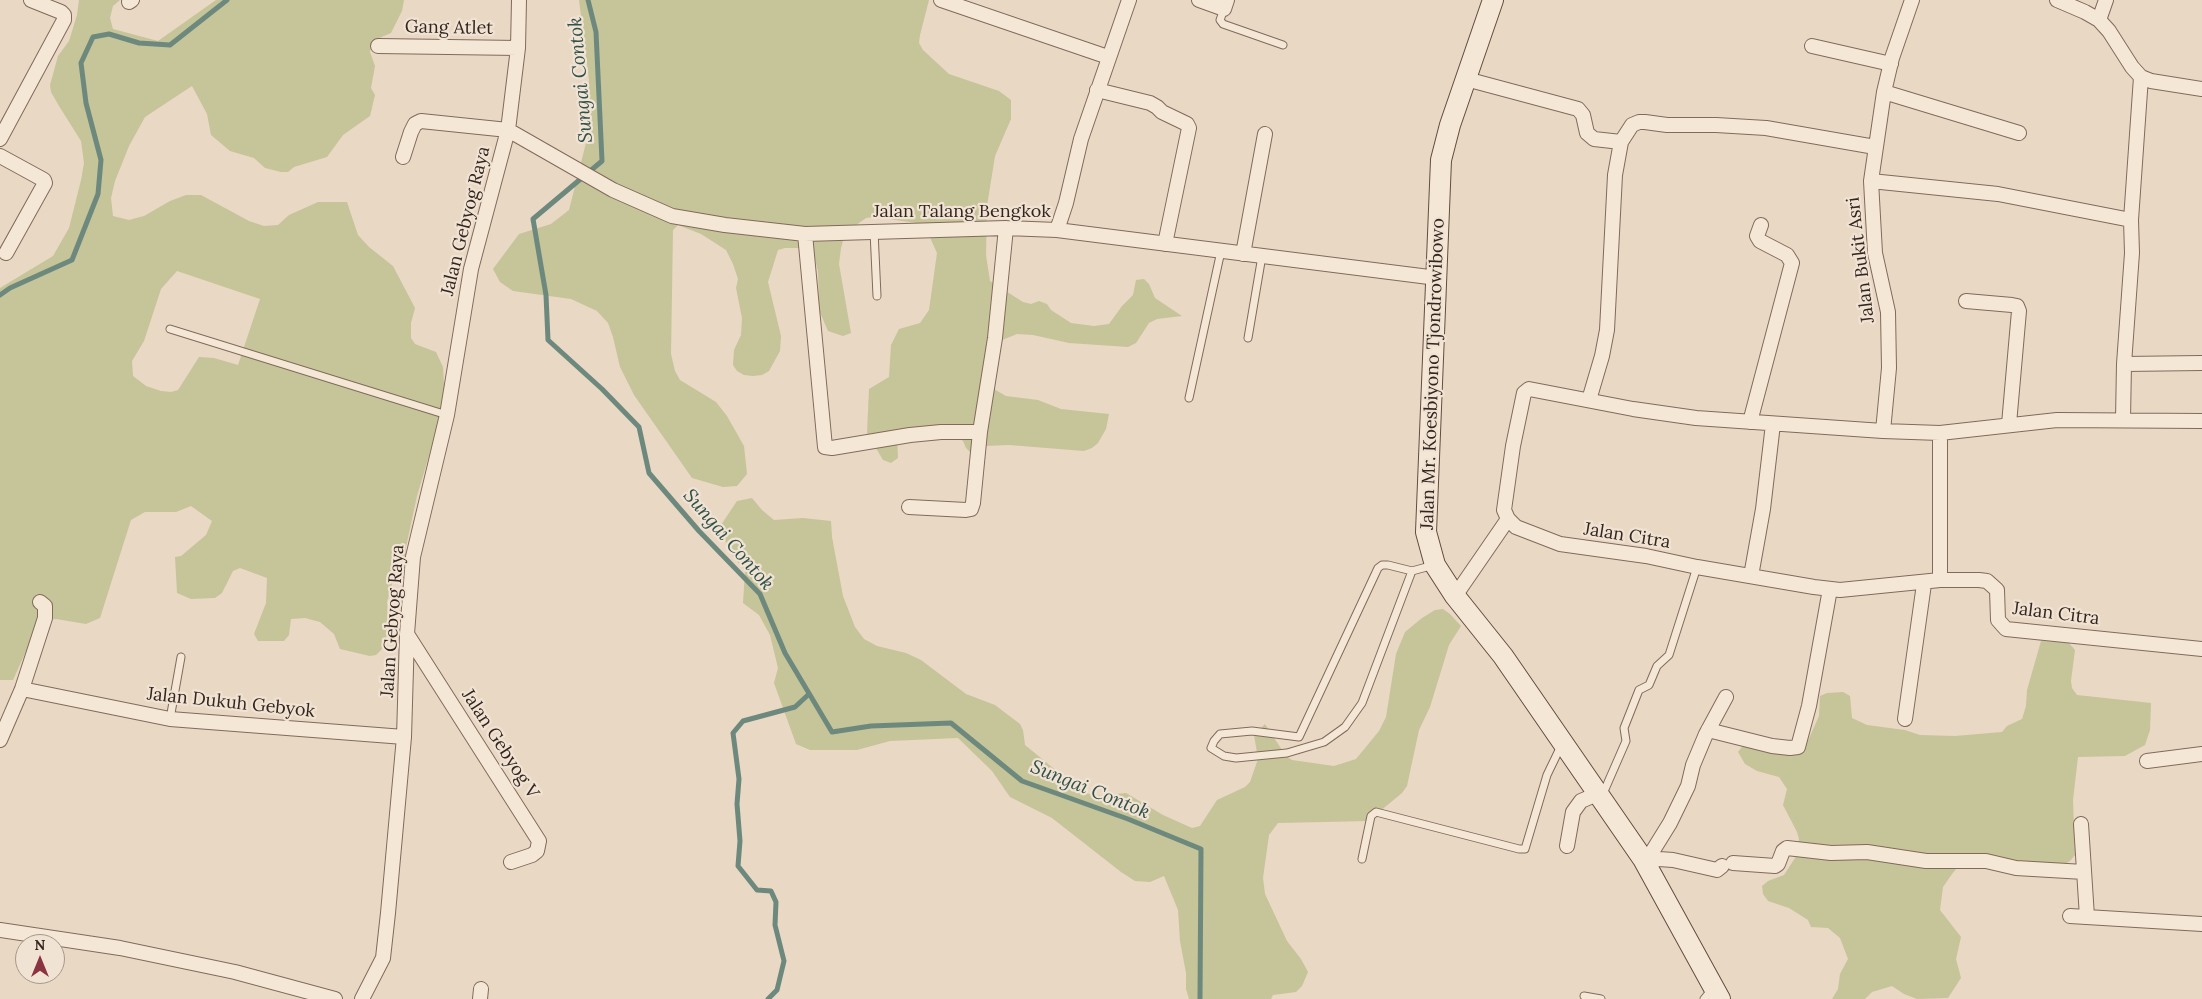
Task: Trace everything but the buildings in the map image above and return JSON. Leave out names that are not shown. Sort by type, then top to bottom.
[{"type":"main road","name":"Jalan Mr. Koesbiyono Tjondrowibowo","points":[[1493,0],[1450,124],[1441,160],[1426,532],[1435,565],[1455,596],[1503,656],[1644,861],[1713,995]]},
{"type":"street","points":[[0,139],[64,20],[61,12],[31,0]]},
{"type":"street","name":"Jalan Gebyog Raya","points":[[362,999],[383,958],[404,737],[407,634],[413,557],[447,415],[470,269],[508,130],[518,48],[519,0]]},
{"type":"street","points":[[941,0],[1108,57]]},
{"type":"street","points":[[1057,230],[1066,203],[1081,139],[1129,0]]},
{"type":"street","points":[[1199,0],[1225,5]]},
{"type":"street","name":"Jalan Bukit Asri","points":[[1883,431],[1889,368],[1888,312],[1875,254],[1871,181],[1884,92],[1912,0]]},
{"type":"street","points":[[2057,0],[2098,20],[2109,31],[2141,78],[2202,89]]},
{"type":"street","points":[[2098,20],[2106,0]]},
{"type":"street","name":"Gang Atlet","points":[[378,46],[518,48]]},
{"type":"street","points":[[1812,46],[1891,64]]},
{"type":"street","points":[[2123,420],[2124,364],[2130,292],[2132,220],[2141,78]]},
{"type":"street","points":[[1466,79],[1578,109],[1582,115],[1587,133],[1594,139],[1622,142]]},
{"type":"street","points":[[1097,90],[1157,106],[1162,112],[1187,124],[1189,128],[1190,133],[1165,244]]},
{"type":"street","points":[[1884,92],[2019,133]]},
{"type":"street","points":[[403,157],[415,124],[421,121],[508,130]]},
{"type":"street","points":[[1589,400],[1602,356],[1607,330],[1615,175],[1622,142],[1632,125],[1645,122],[1666,125],[1716,124],[1766,128],[1875,147]]},
{"type":"street","name":"Jalan Talang Bengkok","points":[[508,130],[613,190],[672,216],[725,225],[805,234],[1006,228],[1057,230],[1437,278]]},
{"type":"street","points":[[1243,254],[1265,134]]},
{"type":"street","points":[[0,156],[44,180],[45,183],[6,253]]},
{"type":"street","points":[[1871,181],[1998,194],[2132,220]]},
{"type":"street","points":[[1750,422],[1792,263],[1787,255],[1760,241],[1757,236],[1761,225]]},
{"type":"street","points":[[910,507],[970,509],[995,338],[1006,228]]},
{"type":"street","points":[[805,234],[825,447],[841,447],[910,435],[941,432],[980,432]]},
{"type":"street","points":[[1966,301],[2012,305],[2017,306],[2019,311],[2009,424]]},
{"type":"street","points":[[2124,364],[2202,364]]},
{"type":"street","points":[[1455,596],[1508,519],[1504,510],[1504,497],[1524,394],[1529,389],[1633,409],[1696,418],[1883,431],[1940,433],[2056,420],[2202,421]]},
{"type":"street","points":[[1751,576],[1763,509],[1773,424]]},
{"type":"street","points":[[1940,433],[1940,580]]},
{"type":"street","name":"Jalan Citra","points":[[1508,519],[1516,527],[1560,544],[1646,556],[1697,567],[1830,589],[1840,590],[1924,584],[1940,580],[1979,580],[1993,585],[1996,590],[1998,620],[2006,629],[2202,649]]},
{"type":"street","points":[[1905,719],[1924,584]]},
{"type":"street","points":[[1708,730],[1772,746],[1798,747],[1809,706],[1830,589]]},
{"type":"street","points":[[0,740],[22,689],[45,618],[45,606],[40,602]]},
{"type":"street","name":"Jalan Gebyog V","points":[[407,634],[539,841],[537,851],[532,855],[511,862]]},
{"type":"street","name":"Jalan Dukuh Gebyok","points":[[22,689],[170,719],[404,737]]},
{"type":"street","points":[[1644,861],[1652,852],[1670,823],[1688,786],[1693,765],[1708,730],[1726,697]]},
{"type":"street","points":[[2148,761],[2202,754]]},
{"type":"street","points":[[1567,846],[1572,812],[1581,801],[1599,796]]},
{"type":"street","points":[[2081,824],[2088,918]]},
{"type":"street","points":[[1644,861],[1674,860],[1717,870],[1728,864],[1775,866],[1778,864],[1783,850],[1787,848],[1831,853],[1867,852],[1926,861],[1986,861],[2016,868],[2084,872]]},
{"type":"street","points":[[2070,916],[2202,924]]},
{"type":"street","points":[[0,930],[120,948],[235,972],[335,999]]},
{"type":"lane","points":[[1225,5],[1220,20],[1223,24],[1283,44]]},
{"type":"lane","points":[[874,231],[877,296]]},
{"type":"lane","points":[[1189,398],[1221,251]]},
{"type":"lane","points":[[1248,338],[1262,256]]},
{"type":"lane","points":[[170,329],[447,415]]},
{"type":"lane","points":[[1298,750],[1296,745],[1299,736],[1378,568],[1382,565],[1388,565],[1412,570],[1435,565]]},
{"type":"lane","points":[[1599,796],[1626,741],[1624,728],[1639,690],[1649,685],[1657,666],[1669,656],[1697,567]]},
{"type":"lane","points":[[1299,736],[1252,731],[1220,734],[1211,748],[1224,756],[1236,758],[1298,750],[1324,742],[1345,727],[1362,703],[1412,570]]},
{"type":"lane","points":[[170,719],[181,657]]},
{"type":"lane","points":[[1362,858],[1371,816],[1376,812],[1525,849],[1547,775],[1562,744]]},
{"type":"lane","points":[[1584,996],[1600,999]]},
{"type":"shaded area","points":[[79,0],[120,0],[113,6],[110,18],[113,29],[158,41],[216,0],[404,0],[402,11],[391,33],[377,39],[372,44],[370,52],[375,66],[371,88],[375,95],[370,116],[343,135],[327,157],[294,167],[288,172],[281,172],[265,168],[254,158],[230,151],[211,135],[207,114],[192,86],[145,117],[129,146],[115,181],[111,198],[113,216],[129,220],[144,216],[170,201],[186,195],[201,195],[249,221],[264,226],[278,225],[289,215],[318,202],[347,202],[358,235],[369,247],[393,266],[415,308],[411,323],[411,338],[415,344],[436,352],[443,367],[445,402],[417,496],[406,547],[406,562],[395,574],[387,602],[389,626],[387,635],[382,649],[376,655],[370,656],[340,649],[334,634],[320,622],[305,618],[291,619],[289,635],[284,641],[258,641],[254,634],[266,603],[267,578],[240,568],[233,571],[222,593],[215,598],[191,599],[177,593],[175,557],[181,556],[206,535],[212,521],[191,506],[176,512],[145,512],[131,520],[100,618],[86,624],[56,619],[40,620],[13,680],[0,680],[0,288],[53,256],[69,228],[84,163],[81,141],[51,92],[50,85],[58,56],[69,41],[77,15]],"holes":[[[177,271],[260,299],[238,365],[214,358],[199,357],[178,390],[171,392],[146,386],[133,376],[132,361],[144,341],[161,289]]]},
{"type":"shaded area","points":[[579,0],[929,0],[919,43],[923,50],[949,74],[999,91],[1011,100],[1011,119],[995,156],[987,206],[986,255],[990,281],[1023,302],[1031,304],[1039,301],[1047,304],[1051,310],[1071,323],[1094,326],[1109,324],[1133,295],[1136,280],[1144,279],[1149,284],[1155,298],[1182,316],[1157,319],[1149,323],[1136,343],[1128,347],[1069,343],[1033,335],[1017,334],[1002,340],[992,388],[1006,396],[1038,400],[1061,409],[1109,414],[1106,429],[1098,443],[1084,451],[1009,445],[985,446],[972,454],[966,448],[963,441],[956,436],[897,435],[898,458],[891,463],[883,460],[867,433],[869,389],[889,377],[891,345],[899,329],[920,323],[929,310],[937,253],[924,224],[874,217],[866,218],[845,233],[839,264],[851,333],[843,336],[828,331],[819,310],[818,271],[814,256],[809,250],[801,248],[778,250],[768,282],[781,336],[780,351],[769,371],[762,375],[753,376],[744,375],[737,371],[733,365],[734,350],[741,335],[742,318],[736,288],[738,279],[733,264],[726,250],[701,234],[678,225],[673,230],[671,354],[675,371],[680,380],[716,402],[727,416],[744,446],[747,474],[737,486],[723,487],[692,478],[634,395],[620,367],[608,323],[597,311],[571,299],[513,291],[500,282],[493,269],[519,234],[551,224],[569,210],[587,139],[589,80]]},
{"type":"shaded area","points":[[752,498],[774,520],[803,518],[831,521],[832,537],[843,596],[855,627],[864,639],[877,646],[906,653],[921,660],[966,694],[995,705],[1020,724],[1023,730],[1025,745],[1064,777],[1074,789],[1096,796],[1126,793],[1163,815],[1192,828],[1200,826],[1217,800],[1245,787],[1250,782],[1258,759],[1254,735],[1265,724],[1286,756],[1292,760],[1334,766],[1356,759],[1379,731],[1386,717],[1396,654],[1405,632],[1435,610],[1443,609],[1450,614],[1461,626],[1449,645],[1430,707],[1419,730],[1407,786],[1402,793],[1368,821],[1278,823],[1269,835],[1263,878],[1265,894],[1287,941],[1308,972],[1302,986],[1296,992],[1273,995],[1271,999],[1189,999],[1180,941],[1178,910],[1164,876],[1150,882],[1135,881],[1121,872],[1052,818],[1010,797],[992,771],[958,738],[890,741],[857,750],[810,750],[796,744],[774,683],[778,668],[770,635],[759,615],[743,603],[745,571],[733,556],[721,533],[721,525],[737,501]]},
{"type":"shaded area","points":[[2041,641],[2068,642],[2075,650],[2071,681],[2072,688],[2077,695],[2151,703],[2150,730],[2145,745],[2125,756],[2078,757],[2073,800],[2075,855],[2070,861],[2063,865],[1972,862],[1957,868],[1952,874],[1943,887],[1940,910],[1961,937],[1956,959],[1961,978],[1948,998],[1917,999],[1904,994],[1892,986],[1872,992],[1865,999],[1832,999],[1838,989],[1840,974],[1848,959],[1840,938],[1828,928],[1811,927],[1808,920],[1789,908],[1768,901],[1763,894],[1762,886],[1768,881],[1784,875],[1797,855],[1799,839],[1783,805],[1787,789],[1779,777],[1757,771],[1745,764],[1738,752],[1747,740],[1799,748],[1806,745],[1819,716],[1820,696],[1827,693],[1843,692],[1850,696],[1852,718],[1867,725],[1905,730],[1920,735],[1955,736],[2002,732],[2007,726],[2022,719],[2026,706],[2027,690]]},
{"type":"waterway","points":[[0,295],[10,288],[72,260],[98,194],[101,160],[86,103],[81,63],[93,37],[109,34],[139,43],[170,45],[227,0]]},
{"type":"waterway","name":"Sungai Contok","points":[[588,0],[596,32],[602,161],[533,219],[546,295],[548,340],[602,389],[639,427],[649,473],[699,531],[760,594],[785,653],[832,732],[871,726],[951,723],[1022,781],[1128,819],[1201,849],[1200,999]]},
{"type":"waterway","points":[[768,999],[777,990],[784,961],[775,925],[776,902],[771,891],[757,890],[738,866],[740,841],[737,804],[739,779],[733,733],[743,721],[795,707],[809,694]]}]
